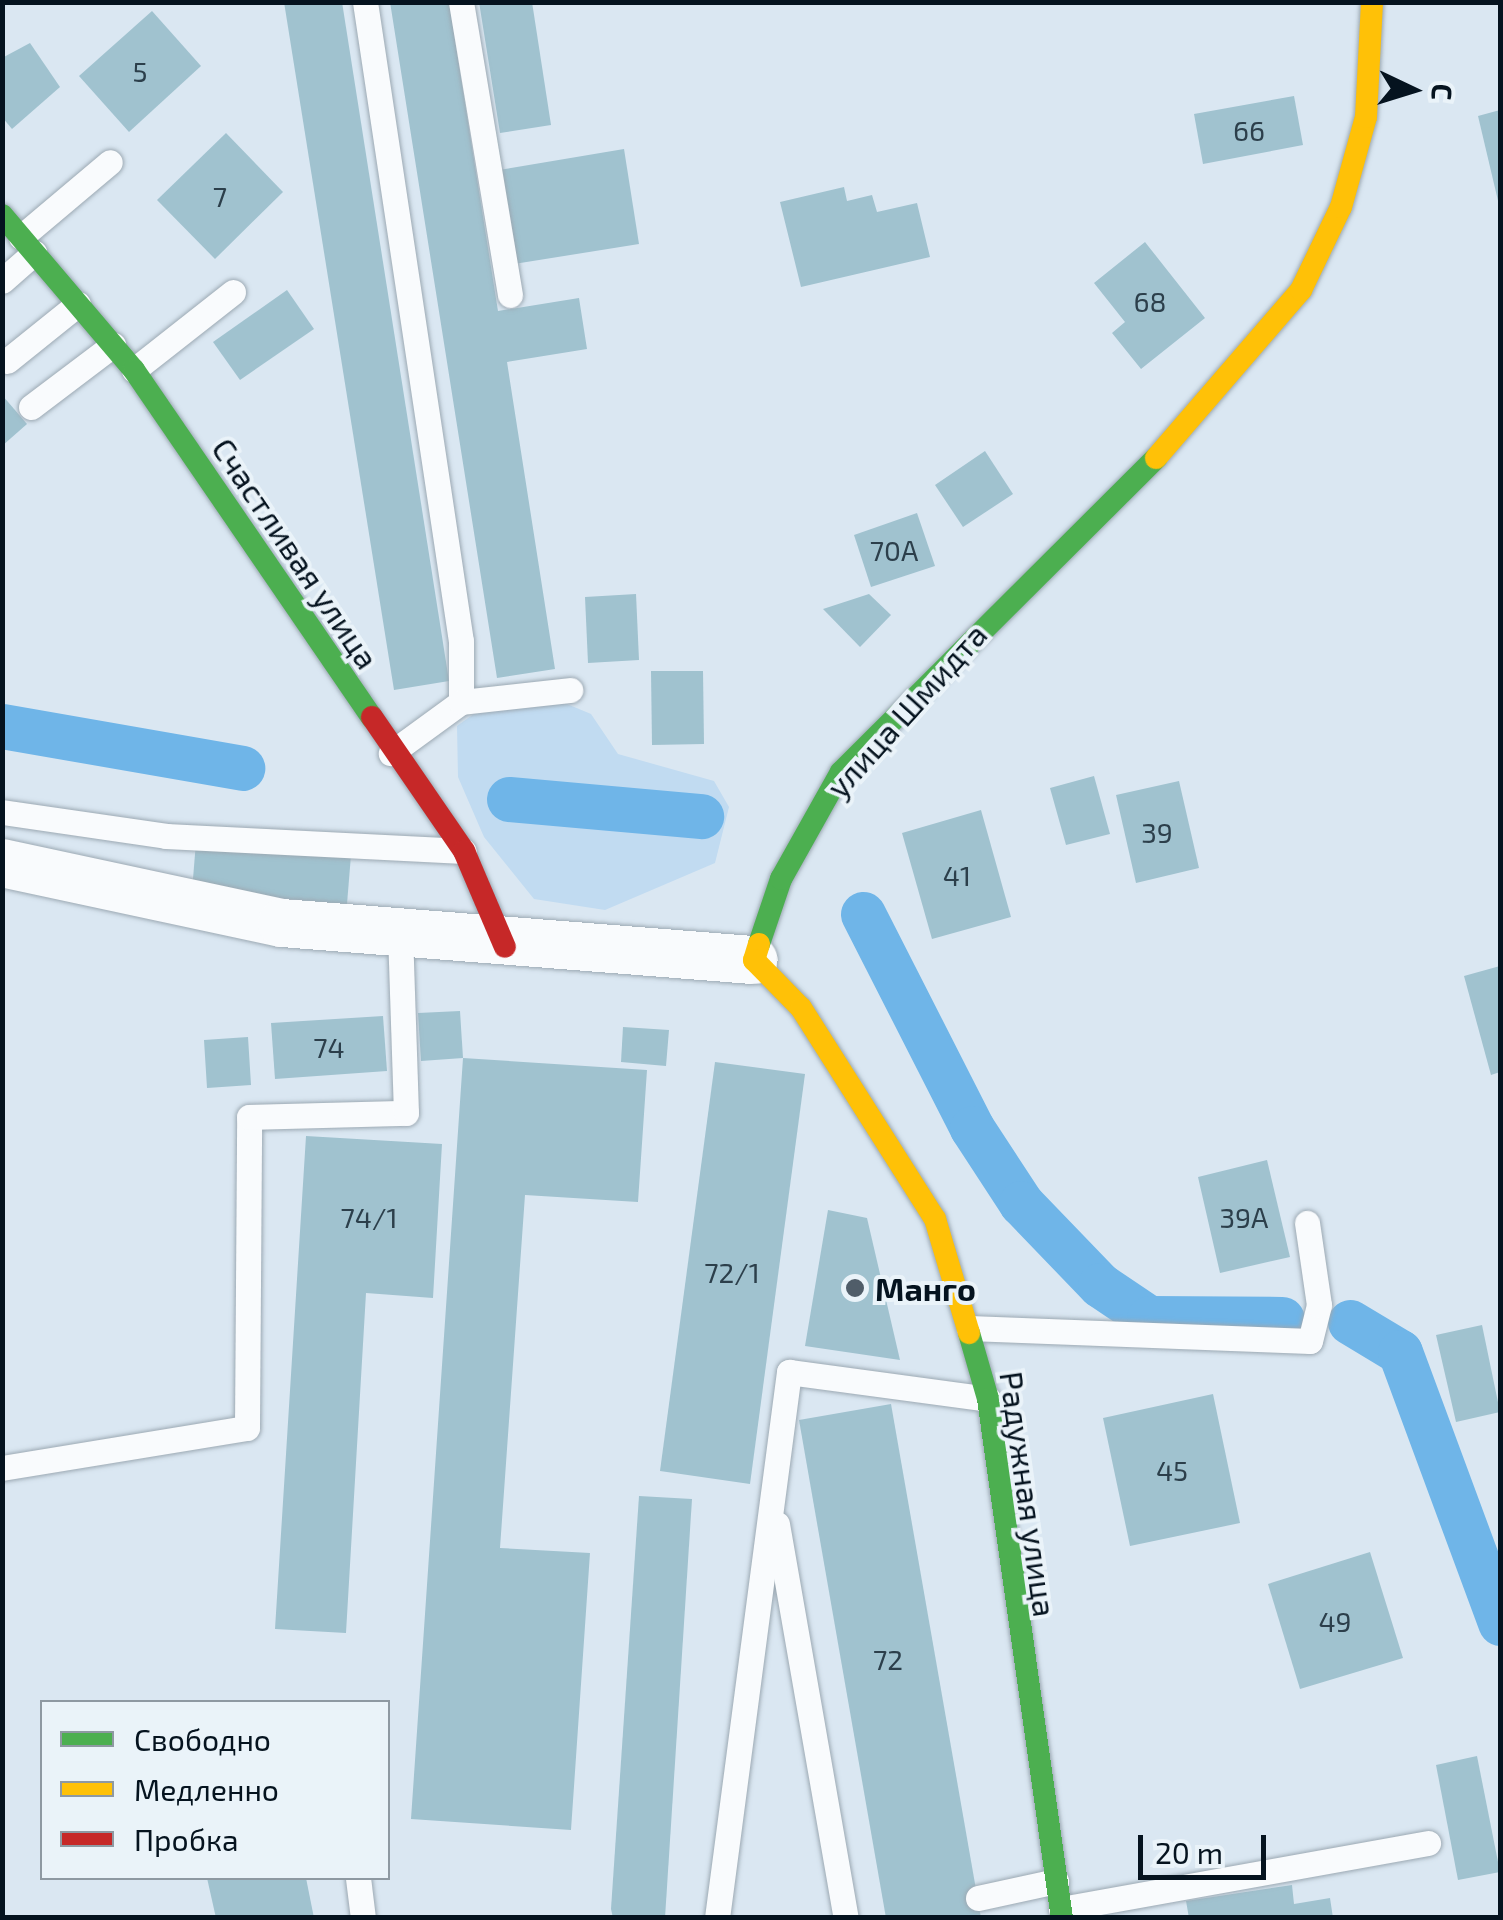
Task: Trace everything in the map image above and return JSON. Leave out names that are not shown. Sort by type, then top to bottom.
[{"type":"street","name":"улица Шмидта","points":[[754,960],[780,880],[841,772],[1211,403],[1301,290],[1341,208],[1366,117],[1372,2]]},
{"type":"street","name":"Счастливая улица","points":[[2,215],[134,370],[391,754],[464,851],[506,947]]},
{"type":"street","points":[[2,862],[282,924],[506,947],[754,960]]},
{"type":"street","name":"Радужная улица","points":[[754,960],[801,1008],[910,1174],[935,1219],[988,1399],[1062,1913]]},
{"type":"lane","points":[[364,2],[462,641],[462,702]]},
{"type":"lane","points":[[462,2],[510,295]]},
{"type":"lane","points":[[2,281],[27,245],[110,162]]},
{"type":"lane","points":[[134,370],[233,292]]},
{"type":"lane","points":[[7,362],[78,304]]},
{"type":"lane","points":[[31,407],[113,345]]},
{"type":"lane","points":[[391,754],[462,702],[570,690]]},
{"type":"lane","points":[[2,812],[166,836],[464,851]]},
{"type":"lane","points":[[2,1468],[247,1428],[249,1117],[406,1113],[400,936]]},
{"type":"lane","points":[[969,1328],[1310,1342],[1319,1305],[1307,1223]]},
{"type":"lane","points":[[717,1918],[789,1372],[988,1399]]},
{"type":"lane","points":[[773,1500],[846,1918]]},
{"type":"lane","points":[[1062,1913],[1428,1843]]},
{"type":"lane","points":[[358,1880],[362,1918]]},
{"type":"lane","points":[[978,1898],[1056,1881]]},
{"type":"shaded area","points":[[555,699],[591,714],[618,754],[714,781],[729,807],[715,863],[605,910],[534,899],[484,837],[458,777],[457,726],[489,703]]},
{"type":"building","points":[[284,2],[342,2],[449,681],[394,690]]},
{"type":"building","points":[[390,2],[449,2],[498,311],[579,298],[587,349],[507,362],[555,669],[497,678]]},
{"type":"building","points":[[479,2],[532,2],[551,125],[500,133]]},
{"type":"building","points":[[152,11],[201,66],[129,132],[79,76]]},
{"type":"building","points":[[30,43],[60,87],[12,129],[2,117],[2,58]]},
{"type":"building","points":[[1294,96],[1303,145],[1203,164],[1194,114]]},
{"type":"building","points":[[1500,110],[1500,205],[1499,205],[1478,116]]},
{"type":"building","points":[[226,133],[283,192],[215,259],[157,200]]},
{"type":"building","points":[[624,149],[639,244],[514,264],[499,170]]},
{"type":"building","points":[[844,187],[847,201],[872,195],[877,212],[917,203],[930,257],[801,287],[780,202]]},
{"type":"building","points":[[1145,242],[1205,318],[1141,369],[1112,333],[1125,322],[1094,283]]},
{"type":"building","points":[[287,290],[314,329],[240,380],[213,342]]},
{"type":"building","points":[[2,395],[27,424],[2,446]]},
{"type":"building","points":[[985,451],[1013,494],[963,527],[935,485]]},
{"type":"building","points":[[917,513],[935,566],[871,587],[854,535]]},
{"type":"building","points":[[636,594],[639,660],[588,663],[585,597]]},
{"type":"building","points":[[869,594],[891,615],[860,647],[823,609]]},
{"type":"building","points":[[651,671],[703,671],[704,744],[652,745]]},
{"type":"building","points":[[1094,776],[1110,834],[1066,845],[1050,788]]},
{"type":"building","points":[[1179,781],[1199,868],[1136,883],[1116,795]]},
{"type":"building","points":[[981,810],[1011,917],[932,939],[902,833]]},
{"type":"building","points":[[196,842],[351,855],[347,904],[192,891]]},
{"type":"building","points":[[1500,966],[1500,1072],[1491,1075],[1464,976]]},
{"type":"building","points":[[460,1011],[463,1058],[421,1061],[418,1013]]},
{"type":"building","points":[[383,1016],[387,1071],[275,1079],[271,1023]]},
{"type":"building","points":[[623,1027],[669,1030],[666,1066],[621,1062]]},
{"type":"building","points":[[248,1037],[251,1085],[207,1088],[204,1040]]},
{"type":"building","points":[[463,1058],[647,1070],[638,1202],[525,1195],[500,1548],[590,1553],[571,1830],[411,1819]]},
{"type":"building","points":[[715,1062],[805,1074],[750,1484],[660,1471]]},
{"type":"building","points":[[306,1136],[442,1144],[433,1298],[366,1293],[346,1633],[275,1629]]},
{"type":"building","points":[[1267,1160],[1290,1257],[1220,1273],[1198,1177]]},
{"type":"building","points":[[828,1210],[867,1218],[900,1360],[805,1346]]},
{"type":"building","points":[[1482,1325],[1500,1412],[1456,1422],[1436,1335]]},
{"type":"building","points":[[1213,1394],[1240,1523],[1130,1546],[1103,1418]]},
{"type":"building","points":[[891,1404],[981,1918],[886,1918],[799,1420]]},
{"type":"building","points":[[639,1496],[692,1499],[665,1918],[613,1918],[611,1909]]},
{"type":"building","points":[[1370,1552],[1403,1658],[1300,1689],[1268,1584]]},
{"type":"building","points":[[1477,1756],[1500,1872],[1458,1880],[1436,1765]]},
{"type":"building","points":[[207,1880],[306,1880],[314,1918],[216,1918]]},
{"type":"building","points":[[1292,1885],[1294,1904],[1330,1898],[1333,1918],[1189,1918],[1186,1901]]},
{"type":"waterway","points":[[2,726],[242,768]]},
{"type":"waterway","points":[[509,799],[701,816]]},
{"type":"waterway","points":[[863,914],[972,1128],[1021,1203],[1100,1285],[1149,1318],[1282,1319]]},
{"type":"waterway","points":[[1350,1322],[1400,1352],[1500,1623]]},
{"type":"traffic: fast","points":[[2,215],[134,370],[372,717]]},
{"type":"traffic: fast","points":[[759,944],[781,879],[841,772],[1156,458]]},
{"type":"traffic: fast","points":[[969,1333],[988,1399],[1062,1918]]},
{"type":"traffic: slow","points":[[1156,458],[1301,290],[1341,207],[1366,117],[1372,2]]},
{"type":"traffic: slow","points":[[759,944],[754,960],[801,1008],[935,1219],[969,1333]]},
{"type":"traffic: jam","points":[[372,717],[464,851],[505,947]]},
{"type":"place","name":"Манго","points":[[855,1288]]}]
